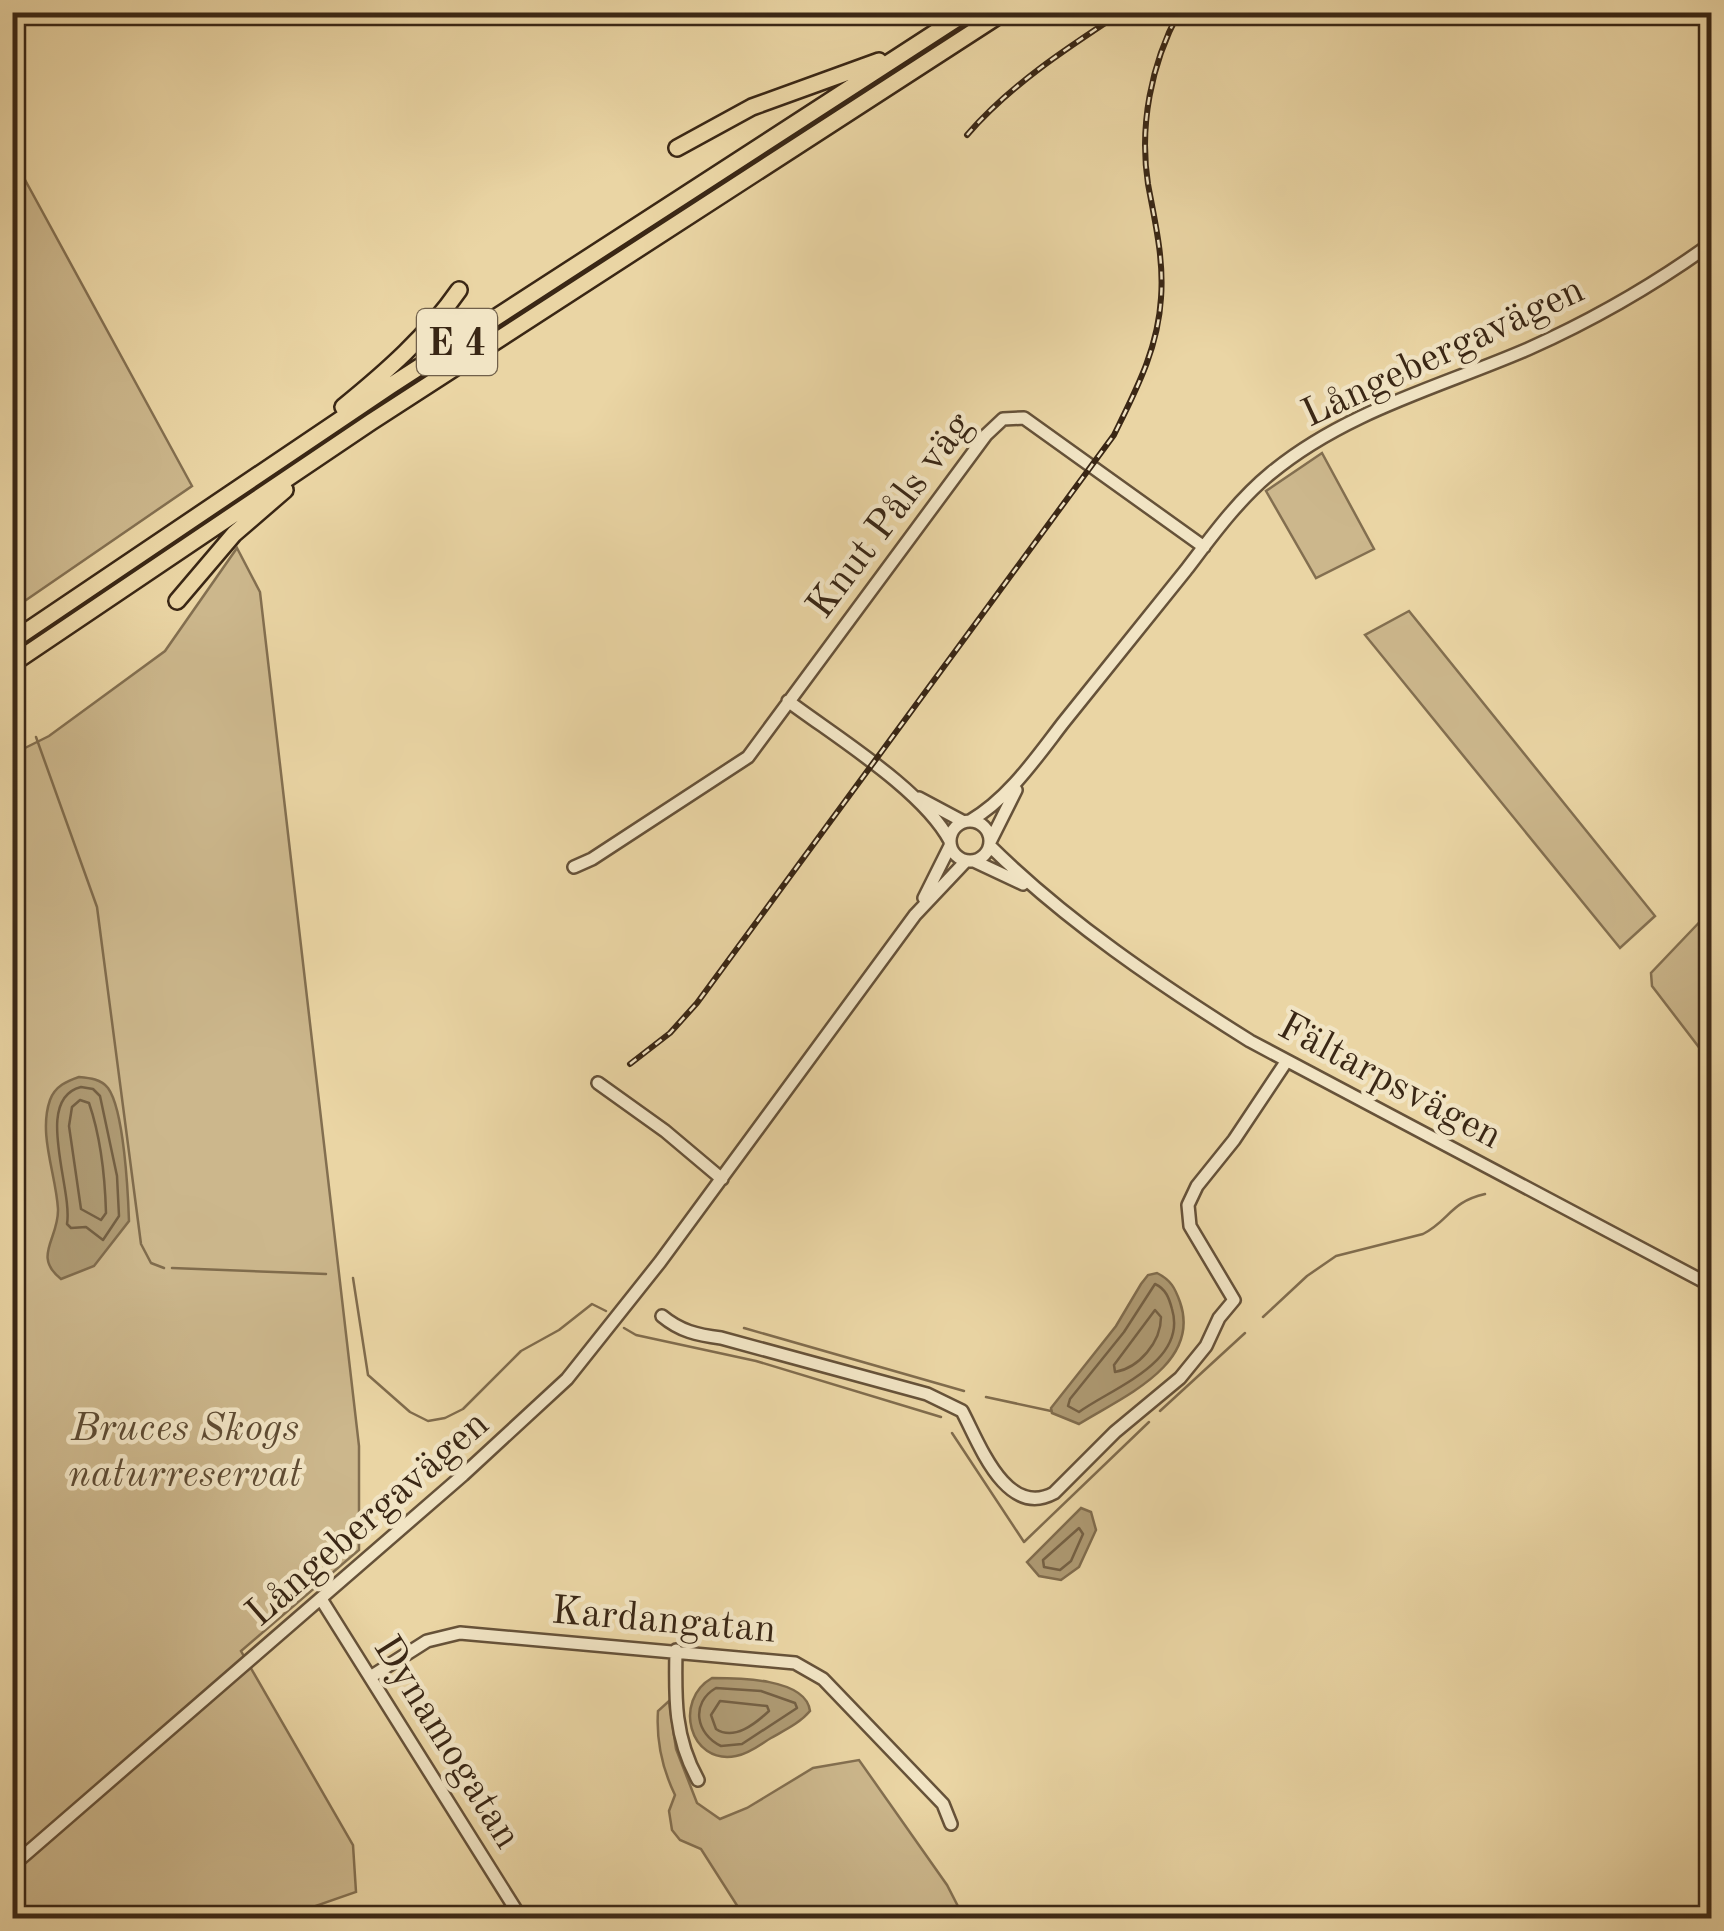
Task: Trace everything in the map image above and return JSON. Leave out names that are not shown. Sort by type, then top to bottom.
[{"type":"highway","name":"E 4","points":[[12,641],[646,218],[967,12]]},
{"type":"highway","name":"E 4","points":[[12,664],[370,422],[1004,12]]},
{"type":"highway","points":[[678,148],[752,107],[906,51]]},
{"type":"highway","points":[[270,467],[392,366],[428,330],[459,290]]},
{"type":"highway","points":[[176,602],[207,562],[256,513],[370,422]]},
{"type":"street","name":"Långebergavägen","points":[[967,821],[986,811],[1028,768],[1204,547],[1263,480],[1334,430],[1367,413],[1531,348],[1596,316],[1712,244]]},
{"type":"street","name":"Knut Påls väg","points":[[574,866],[592,859],[738,766],[990,430],[1005,418],[1026,419],[1204,547]]},
{"type":"street","points":[[788,702],[906,791],[942,827],[958,857],[970,861],[982,857],[990,843],[984,826],[906,791]]},
{"type":"street","name":"Långebergavägen","points":[[990,843],[1005,806],[1028,768]]},
{"type":"street","points":[[950,843],[953,831],[967,821]]},
{"type":"street","name":"Långebergavägen","points":[[916,915],[950,843]]},
{"type":"street","name":"Fältarpsvägen","points":[[990,843],[1056,905]]},
{"type":"street","name":"Långebergavägen","points":[[12,1866],[508,1436],[567,1378],[722,1179],[916,915],[970,861]]},
{"type":"street","name":"Fältarpsvägen","points":[[970,861],[1003,872],[1056,905],[1189,1002],[1286,1062],[1712,1286]]},
{"type":"street","points":[[662,1316],[676,1327],[700,1336],[721,1338],[927,1394],[954,1405],[1006,1486],[1024,1496],[1045,1498],[1180,1378],[1206,1346],[1219,1318],[1234,1300],[1190,1226],[1188,1205],[1197,1186],[1234,1140],[1286,1062]]},
{"type":"street","points":[[598,1083],[722,1179]]},
{"type":"street","name":"Dynamogatan","points":[[322,1599],[521,1918]]},
{"type":"street","name":"Kardangatan","points":[[372,1676],[428,1641],[460,1632],[795,1663],[822,1679],[943,1804],[951,1824]]},
{"type":"street","points":[[676,1650],[674,1710],[680,1744],[698,1780]]},
{"type":"green space","points":[[12,156],[192,486],[13,609],[12,609]]},
{"type":"green space","points":[[1322,453],[1374,549],[1316,578],[1266,491]]},
{"type":"green space","name":"Bruces Skogs naturreservat","points":[[237,548],[260,592],[359,1446],[359,1550],[241,1651],[353,1845],[356,1892],[301,1911],[302,1918],[13,1918],[13,754],[49,736],[165,651]]},
{"type":"green space","points":[[1409,611],[1655,916],[1620,948],[1365,635]]},
{"type":"green space","points":[[1711,910],[1711,1063],[1652,986],[1651,973]]},
{"type":"green space","points":[[669,1701],[676,1749],[697,1803],[720,1819],[747,1808],[813,1768],[859,1760],[947,1885],[964,1918],[745,1918],[701,1849],[680,1840],[672,1830],[669,1811],[675,1795],[661,1754],[658,1722],[658,1711]]},
{"type":"water","points":[[79,1077],[102,1083],[113,1099],[124,1152],[129,1221],[94,1266],[61,1279],[48,1263],[58,1209],[47,1140],[47,1113],[55,1091]]},
{"type":"water","points":[[1157,1273],[1174,1289],[1184,1324],[1169,1361],[1135,1391],[1079,1424],[1052,1413],[1051,1408],[1116,1326],[1141,1284],[1148,1275]]},
{"type":"water","points":[[1081,1508],[1091,1512],[1096,1530],[1079,1567],[1061,1580],[1039,1576],[1027,1562]]},
{"type":"water","points":[[712,1678],[784,1686],[806,1700],[810,1711],[750,1751],[720,1756],[697,1741],[690,1715],[700,1688]]},
{"type":"waterway","points":[[36,737],[97,907],[141,1244],[151,1263],[164,1268]]},
{"type":"waterway","points":[[1263,1317],[1307,1276],[1336,1256],[1423,1234],[1457,1206],[1485,1194]]},
{"type":"waterway","points":[[172,1268],[326,1274]]},
{"type":"waterway","points":[[353,1278],[368,1375],[410,1412],[428,1421],[463,1409],[521,1351],[559,1330],[592,1304],[606,1311]]},
{"type":"waterway","points":[[624,1328],[636,1335],[756,1361],[941,1417]]},
{"type":"waterway","points":[[744,1328],[964,1391]]},
{"type":"waterway","points":[[1160,1411],[1245,1333]]},
{"type":"waterway","points":[[986,1397],[1051,1411]]},
{"type":"waterway","points":[[952,1433],[1024,1542],[1149,1422]]},
{"type":"railway","points":[[967,135],[1020,84],[1122,12]]},
{"type":"railway","points":[[630,1064],[670,1033],[697,1003],[1114,435],[1145,369],[1159,317],[1161,269],[1148,184],[1146,118],[1161,53],[1179,12]]}]
